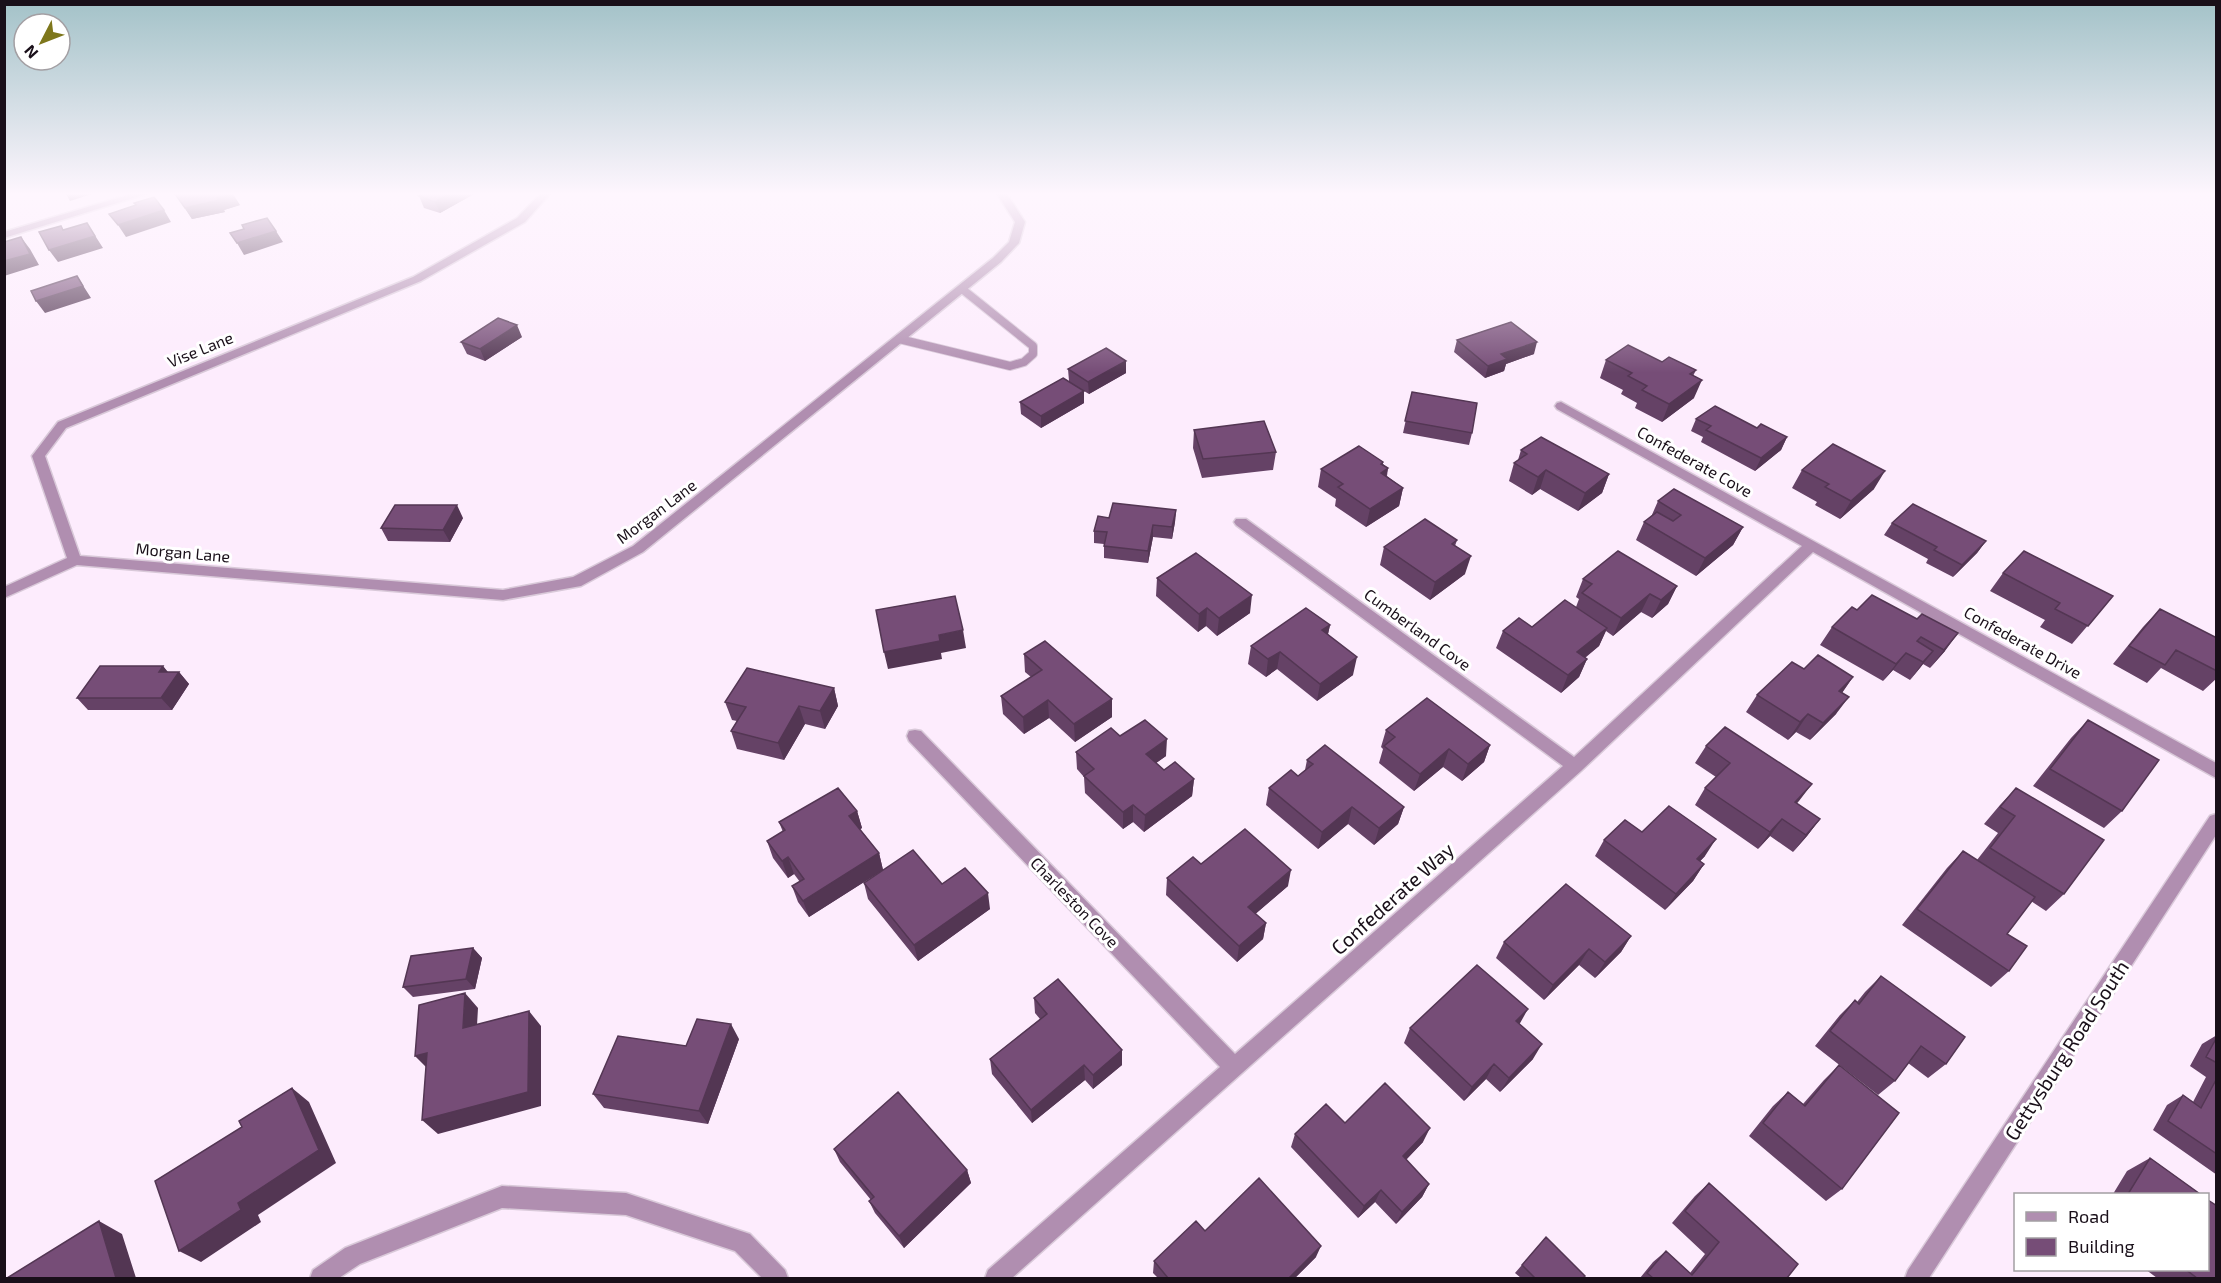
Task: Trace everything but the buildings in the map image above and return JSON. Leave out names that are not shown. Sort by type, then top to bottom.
[{"type":"street","name":"Vise Lane","points":[[75,560],[38,456],[62,425],[417,279],[461,254]]},
{"type":"street","name":"Morgan Lane","points":[[75,560],[503,595],[576,582],[638,549],[1003,254]]},
{"type":"street","name":"Confederate Cove","points":[[1561,406],[1812,545]]},
{"type":"street","name":"Cumberland Cove","points":[[1241,522],[1575,766]]},
{"type":"street","name":"Confederate Way","points":[[996,1278],[1575,766],[1812,545]]},
{"type":"street","name":"Confederate Drive","points":[[1812,545],[2217,771]]},
{"type":"street","points":[[4,593],[75,560]]},
{"type":"street","name":"Charleston Cove","points":[[915,736],[1234,1067]]},
{"type":"street","name":"Gettysburg Road South","points":[[1916,1278],[2217,821]]},
{"type":"street","points":[[321,1278],[353,1256],[502,1197],[626,1204],[741,1242],[777,1278]]},
{"type":"lane","points":[[899,339],[1010,366],[1024,362],[1033,354],[1033,346],[962,289]]}]
